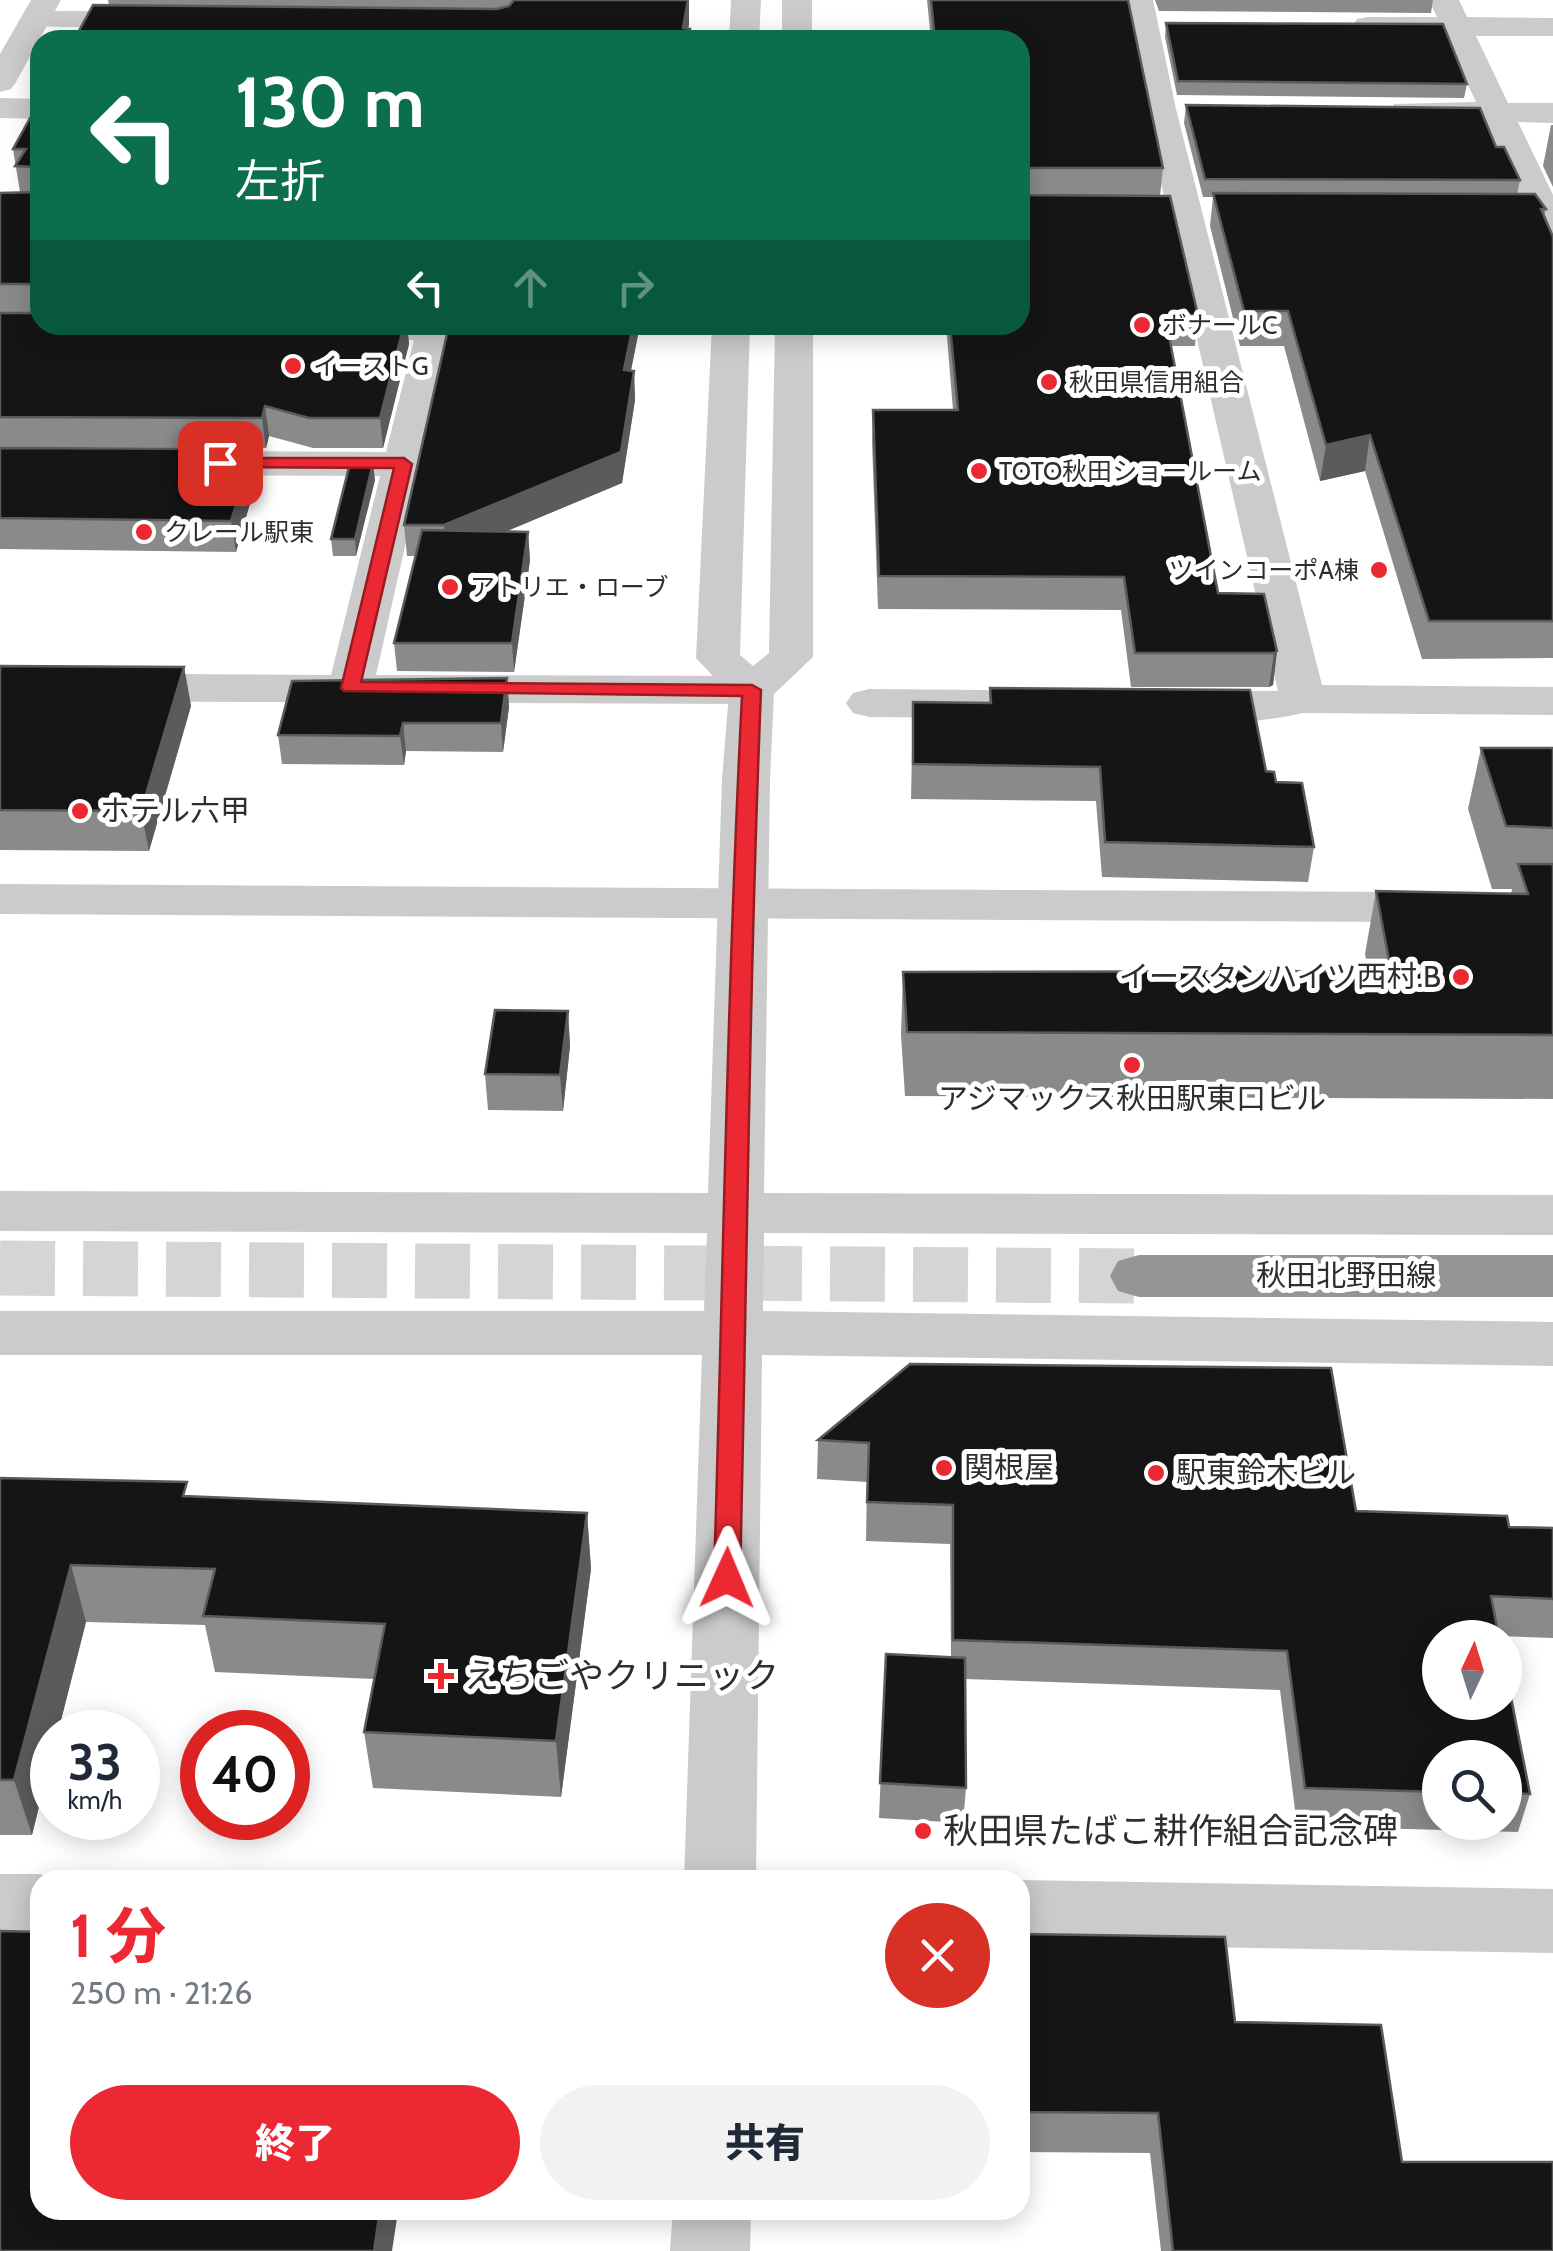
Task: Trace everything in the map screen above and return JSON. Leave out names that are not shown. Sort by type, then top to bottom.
[{"type":"highway","name":"秋田北野田線","points":[[1139,1276],[1553,1276]]},
{"type":"street","points":[[744,30],[746,0]]},
{"type":"street","points":[[797,30],[798,0]]},
{"type":"street","points":[[0,82],[41,10],[184,20]]},
{"type":"street","points":[[1450,13],[1541,218]]},
{"type":"street","points":[[1340,26],[1450,13],[1553,27]]},
{"type":"street","points":[[1150,16],[1180,109],[1188,212],[1303,699]]},
{"type":"street","points":[[0,108],[30,109]]},
{"type":"street","points":[[1377,110],[1553,113]]},
{"type":"street","points":[[350,688],[433,335]]},
{"type":"street","points":[[720,1870],[741,904],[752,690],[718,658],[731,335]]},
{"type":"street","points":[[0,687],[752,690],[790,657],[794,335]]},
{"type":"street","points":[[134,463],[404,464]]},
{"type":"street","points":[[1138,705],[1272,706],[1303,699],[1553,701]]},
{"type":"street","points":[[870,704],[1022,704]]},
{"type":"street","points":[[0,899],[1553,908]]},
{"type":"street","points":[[0,1211],[1553,1215]]},
{"type":"street","points":[[0,1333],[732,1332],[1553,1344]]},
{"type":"street","points":[[0,1906],[30,1906]]},
{"type":"street","points":[[1030,1912],[1553,1921]]},
{"type":"street","points":[[710,2251],[712,2220]]},
{"type":"building","points":[[514,0],[688,0],[683,28],[690,29],[79,30],[93,5],[497,9]]},
{"type":"building","points":[[931,0],[1128,0],[1163,168],[1030,168],[1030,30],[934,30]]},
{"type":"building","points":[[1166,23],[1443,24],[1467,84],[1178,81]]},
{"type":"building","points":[[1186,105],[1480,108],[1496,147],[1504,147],[1520,180],[1205,179]]},
{"type":"building","points":[[30,118],[30,167],[15,166],[26,149],[13,149]]},
{"type":"building","points":[[30,192],[30,284],[0,284],[0,193]]},
{"type":"building","points":[[1213,193],[1535,194],[1546,209],[1541,209],[1553,237],[1553,621],[1429,621],[1370,435],[1326,445],[1288,311],[1244,311]]},
{"type":"building","points":[[1030,195],[1170,196],[1198,315],[1165,315],[1218,593],[1264,594],[1277,651],[1135,653],[1124,577],[879,576],[873,410],[958,410],[951,335],[1030,335]]},
{"type":"building","points":[[0,313],[30,313],[30,335],[401,335],[380,418],[309,418],[265,406],[262,418],[0,417]]},
{"type":"building","points":[[447,335],[631,335],[624,370],[634,371],[621,452],[444,525],[404,525]]},
{"type":"building","points":[[0,448],[253,449],[231,521],[0,518]]},
{"type":"building","points":[[350,463],[373,463],[355,539],[331,539]]},
{"type":"building","points":[[422,530],[528,532],[512,643],[394,643]]},
{"type":"building","points":[[0,666],[184,667],[141,811],[0,810]]},
{"type":"building","points":[[507,678],[501,723],[403,723],[400,736],[278,735],[292,681]]},
{"type":"building","points":[[990,688],[1250,690],[1266,771],[1274,772],[1276,782],[1302,783],[1314,847],[1105,842],[1100,767],[913,764],[913,702],[991,703]]},
{"type":"building","points":[[1481,748],[1553,748],[1553,828],[1506,826]]},
{"type":"building","points":[[1518,864],[1553,864],[1553,1035],[907,1032],[903,972],[1391,971],[1376,891],[1528,894]]},
{"type":"building","points":[[495,1010],[568,1011],[560,1075],[485,1074]]},
{"type":"building","points":[[910,1364],[1331,1368],[1356,1511],[1507,1516],[1509,1527],[1553,1528],[1553,1599],[1491,1596],[1496,1620],[1422,1620],[1422,1720],[1515,1720],[1519,1740],[1422,1740],[1422,1791],[1305,1788],[1287,1651],[953,1640],[953,1505],[867,1502],[869,1443],[818,1440]]},
{"type":"building","points":[[0,1478],[187,1482],[183,1496],[587,1513],[556,1741],[364,1732],[385,1624],[203,1616],[215,1569],[71,1565],[14,1780],[0,1780]]},
{"type":"building","points":[[886,1654],[965,1658],[966,1788],[880,1783]]},
{"type":"building","points":[[1522,1753],[1530,1794],[1522,1794]]},
{"type":"building","points":[[0,1931],[30,1932],[30,2220],[379,2220],[374,2251],[0,2251]]},
{"type":"building","points":[[1030,1934],[1225,1937],[1235,2022],[1381,2025],[1402,2162],[1553,2162],[1553,2251],[1173,2251],[1158,2113],[1030,2112]]},
{"type":"tunnel","points":[[0,1268],[1139,1276]]},
{"type":"place","name":"ボナールC","points":[[1142,325]]},
{"type":"place","name":"イーストG","points":[[293,366]]},
{"type":"place","name":"秋田県信用組合","points":[[1049,382]]},
{"type":"place","name":"TOTO秋田ショールーム","points":[[979,471]]},
{"type":"place","name":"クレール駅東","points":[[144,532]]},
{"type":"place","name":"ツインコーポA棟","points":[[1379,570]]},
{"type":"place","name":"アトリエ・ローブ","points":[[450,587]]},
{"type":"place","name":"ホテル六甲","points":[[80,811]]},
{"type":"place","name":"イースタンハイツ西村.B","points":[[1461,977]]},
{"type":"place","name":"アジマックス秋田駅東口ビル","points":[[1132,1065]]},
{"type":"place","name":"関根屋","points":[[944,1468]]},
{"type":"place","name":"駅東鈴木ビル","points":[[1156,1473]]},
{"type":"place","name":"えちごやクリニック","points":[[441,1676]]},
{"type":"place","name":"秋田県たばこ耕作組合記念碑","points":[[923,1831]]},
{"type":"route","points":[[220,463],[404,464],[350,688],[752,690],[739,968],[738,1174],[727,1578]]}]
